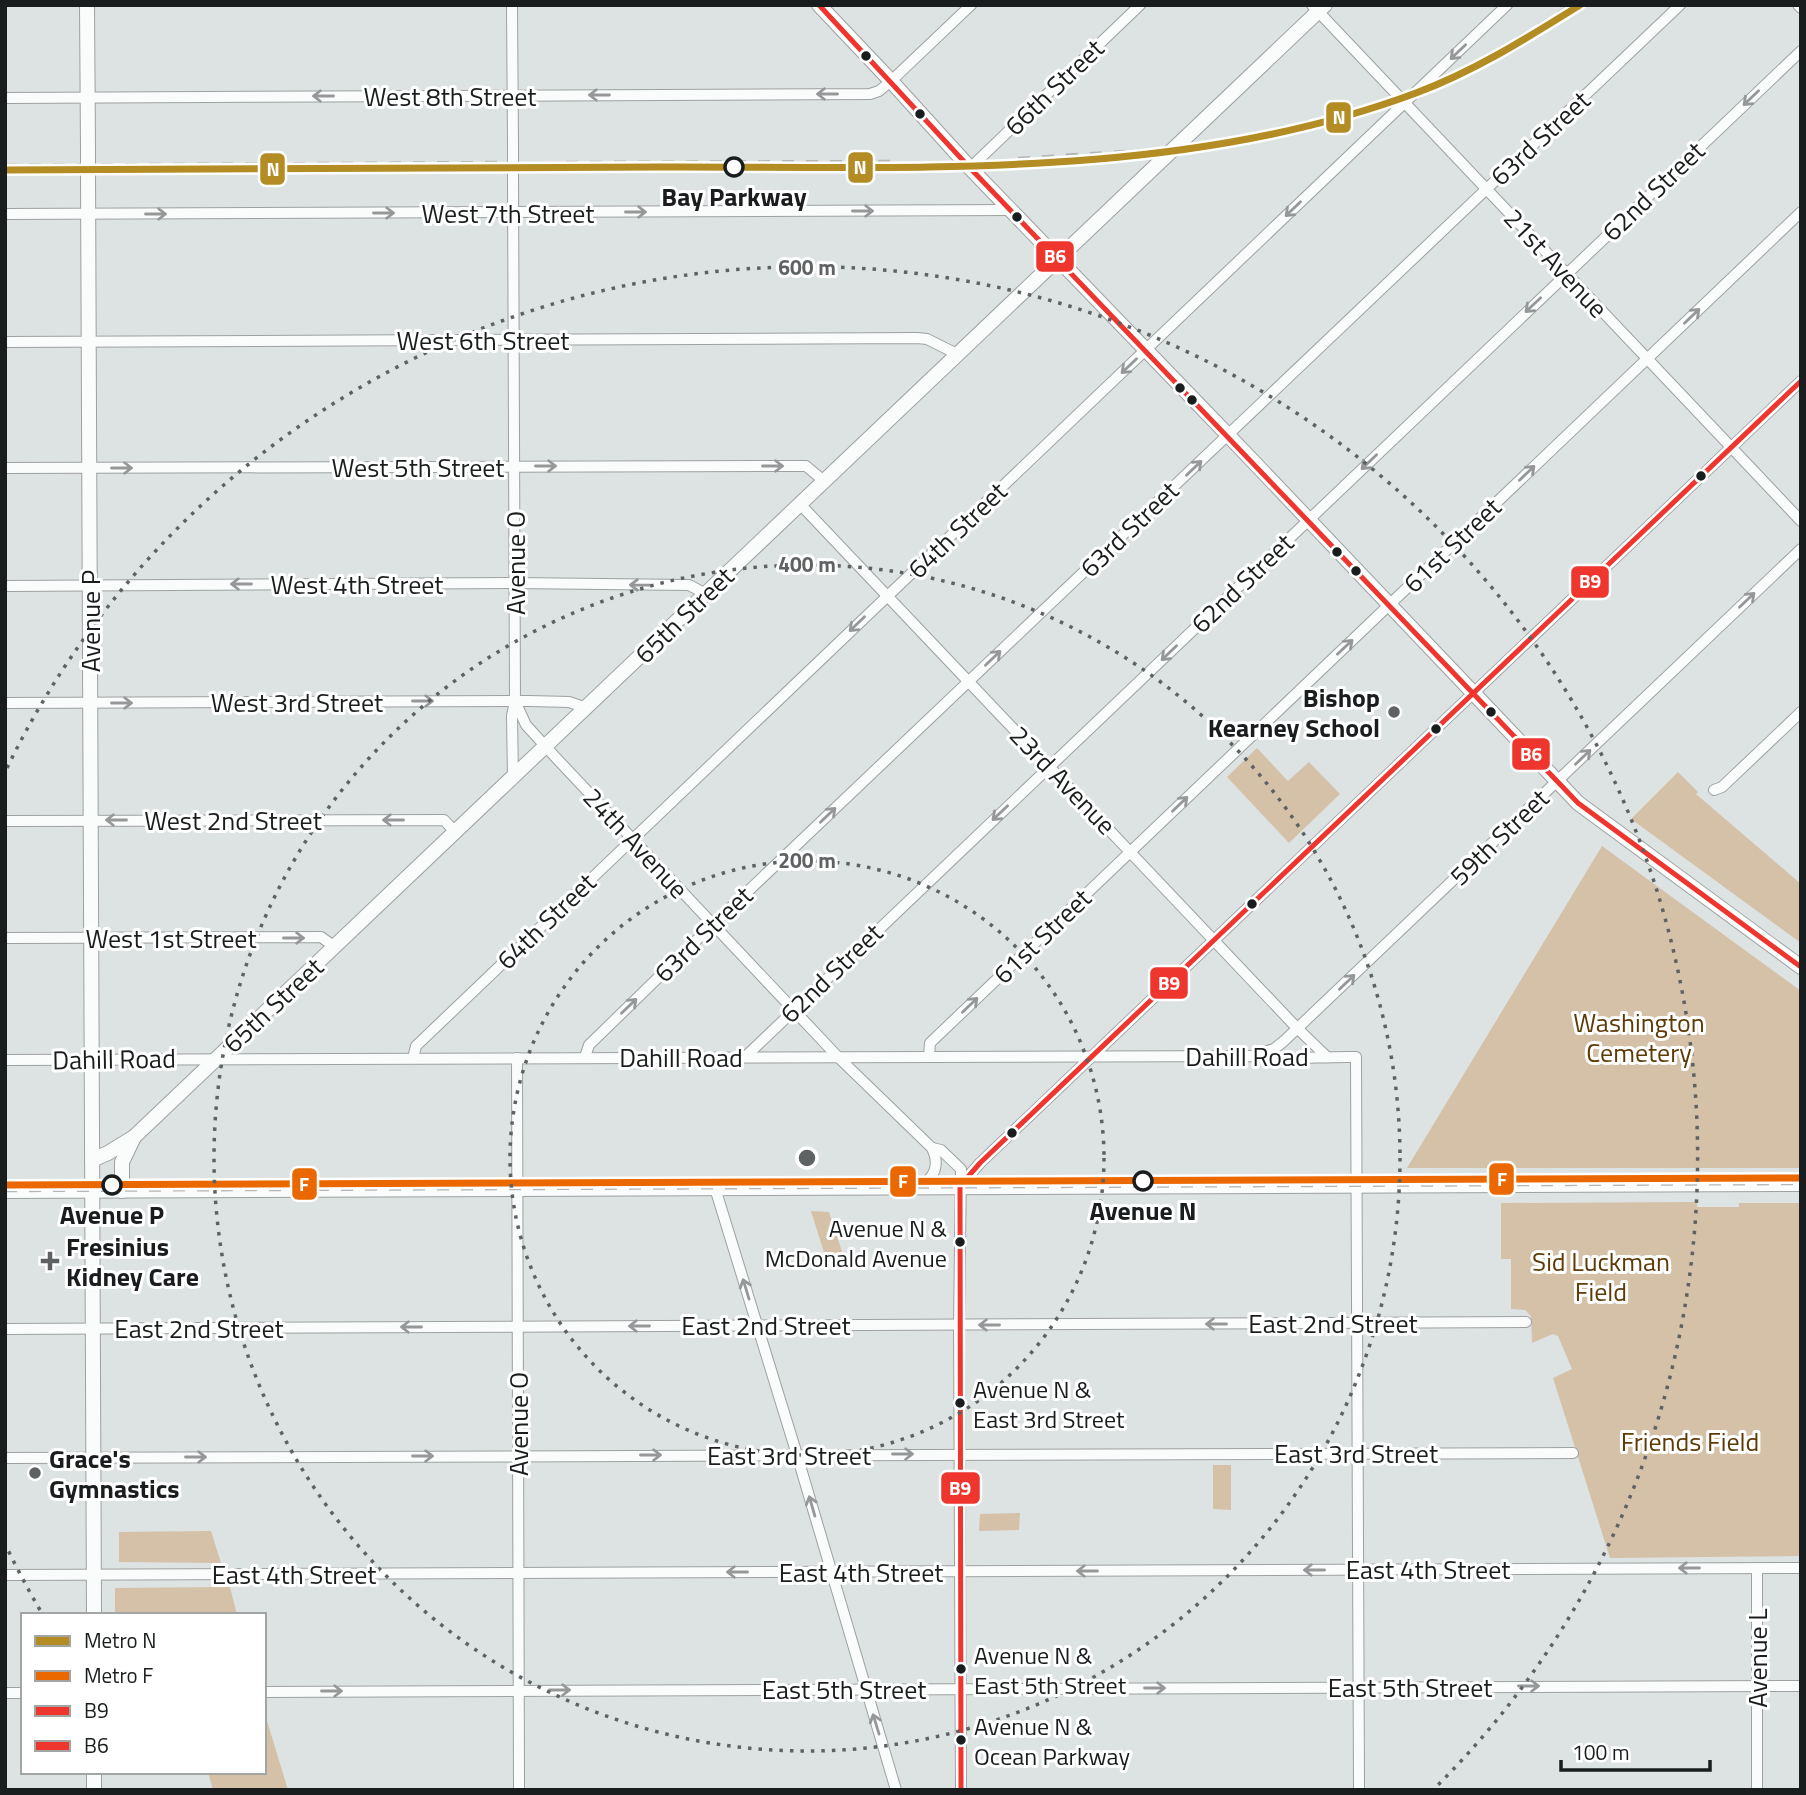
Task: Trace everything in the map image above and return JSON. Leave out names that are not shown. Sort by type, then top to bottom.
[{"type":"main road","name":"Avenue P","points":[[87,5],[94,1613]]},
{"type":"main road","points":[[819,5],[970,168],[1557,782],[1584,808],[1801,967]]},
{"type":"main road","name":"65th Street","points":[[92,1160],[134,1137],[1058,259],[1318,7]]},
{"type":"main road","name":"65th Street","points":[[122,1191],[122,1163],[134,1137]]},
{"type":"main road","points":[[5,1191],[1801,1184]]},
{"type":"street","name":"Avenue O","points":[[512,5],[513,777]]},
{"type":"street","points":[[891,81],[971,5]]},
{"type":"street","name":"66th Street","points":[[970,168],[1140,5]]},
{"type":"street","name":"64th Street","points":[[413,1058],[416,1046],[1507,5]]},
{"type":"street","name":"63rd Street","points":[[585,1057],[589,1045],[713,924],[1680,5]]},
{"type":"street","name":"21st Avenue","points":[[1318,7],[1404,103],[1801,521]]},
{"type":"street","name":"62nd Street","points":[[745,1057],[1801,51]]},
{"type":"street","name":"West 8th Street","points":[[5,97],[870,93],[879,91],[891,81]]},
{"type":"street","name":"West 7th Street","points":[[5,214],[1010,210]]},
{"type":"street","name":"61st Street","points":[[929,1056],[930,1043],[1801,212]]},
{"type":"street","name":"West 6th Street","points":[[5,342],[917,338],[927,339],[957,354]]},
{"type":"street","points":[[961,1790],[960,1186],[980,1163],[1801,381]]},
{"type":"street","name":"West 5th Street","points":[[5,468],[806,466],[824,481]]},
{"type":"street","name":"23rd Avenue","points":[[800,504],[1326,1056]]},
{"type":"street","name":"59th Street","points":[[1251,1056],[1274,1049],[1297,1028],[1801,550]]},
{"type":"street","name":"West 4th Street","points":[[5,586],[514,583],[689,585],[706,594]]},
{"type":"street","name":"Avenue O","points":[[515,701],[526,725],[546,747]]},
{"type":"street","name":"West 3rd Street","points":[[5,703],[515,701],[569,702],[587,708]]},
{"type":"street","points":[[1714,790],[1722,787],[1801,712]]},
{"type":"street","name":"24th Avenue","points":[[546,747],[838,1056],[932,1148],[941,1150],[961,1169],[960,1186]]},
{"type":"street","name":"West 2nd Street","points":[[5,821],[444,820],[456,833]]},
{"type":"street","name":"West 1st Street","points":[[5,938],[321,937],[335,947]]},
{"type":"street","name":"Dahill Road","points":[[5,1060],[838,1056],[1251,1056],[1277,1059],[1356,1057],[1356,1185]]},
{"type":"street","name":"Avenue O","points":[[517,1058],[519,1790]]},
{"type":"street","points":[[919,1186],[930,1180],[935,1171],[936,1159],[932,1148]]},
{"type":"street","points":[[1356,1185],[1359,1790]]},
{"type":"street","points":[[715,1188],[896,1790]]},
{"type":"street","name":"East 2nd Street","points":[[5,1329],[1527,1322]]},
{"type":"street","name":"East 3rd Street","points":[[5,1458],[1573,1453]]},
{"type":"street","name":"East 4th Street","points":[[5,1575],[1801,1568]]},
{"type":"street","name":"Avenue L","points":[[1757,1569],[1757,1790]]},
{"type":"street","name":"East 5th Street","points":[[266,1692],[1801,1686]]},
{"type":"green space","points":[[1257,748],[1288,781],[1309,762],[1340,794],[1289,843],[1227,777]]},
{"type":"green space","points":[[1678,772],[1698,792],[1696,794],[1801,884],[1801,943],[1631,819]]},
{"type":"green space","name":"Washington Cemetery","points":[[1602,846],[1801,991],[1801,1168],[1407,1168]]},
{"type":"green space","name":"Friends Field","points":[[1697,1202],[1697,1207],[1739,1207],[1739,1203],[1801,1203],[1801,1556],[1610,1558],[1553,1378],[1572,1369],[1558,1336],[1553,1334],[1532,1343],[1531,1316],[1525,1310],[1511,1309],[1511,1259],[1501,1259],[1501,1203]]},
{"type":"green space","points":[[811,1211],[829,1212],[844,1258],[826,1259]]},
{"type":"green space","points":[[1213,1465],[1231,1465],[1231,1510],[1213,1509]]},
{"type":"green space","points":[[1020,1513],[1019,1530],[979,1531],[980,1514]]},
{"type":"green space","points":[[211,1531],[221,1563],[119,1562],[119,1532]]},
{"type":"green space","points":[[230,1587],[236,1613],[115,1613],[115,1588]]},
{"type":"green space","points":[[266,1718],[288,1790],[213,1790],[209,1774],[266,1774]]},
{"type":"railway","points":[[1517,38],[1570,5]]},
{"type":"railway","points":[[1228,139],[1332,116],[1369,104]]},
{"type":"railway","points":[[1018,158],[1139,150]]},
{"type":"railway","points":[[566,162],[891,161]]},
{"type":"railway","points":[[5,165],[498,162]]},
{"type":"railway","points":[[5,1191],[1801,1184]]},
{"type":"metro line","name":"N","points":[[5,170],[945,167],[1138,155],[1232,142],[1325,122],[1416,93],[1480,64],[1580,5]]},
{"type":"metro line","name":"F","points":[[5,1185],[1801,1178]]},
{"type":"transit line","name":"B6","points":[[819,5],[970,168],[1578,803],[1801,967]]},
{"type":"transit line","name":"B9","points":[[960,1186],[980,1163],[1801,381]]},
{"type":"transit line","name":"B9","points":[[960,1186],[961,1790]]},
{"type":"place","name":"Bay Parkway","points":[[734,167]]},
{"type":"place","name":"Bishop Kearney School","points":[[1394,712]]},
{"type":"place","name":"Avenue N","points":[[1143,1181]]},
{"type":"place","name":"Avenue P","points":[[112,1185]]},
{"type":"place","name":"Avenue N & McDonald Avenue","points":[[960,1242]]},
{"type":"place","name":"Fresinius Kidney Care","points":[[50,1261]]},
{"type":"place","name":"Avenue N & East 3rd Street","points":[[960,1403]]},
{"type":"place","name":"Grace's Gymnastics","points":[[35,1473]]},
{"type":"place","name":"Avenue N & East 5th Street","points":[[961,1669]]},
{"type":"place","name":"Avenue N & Ocean Parkway","points":[[961,1740]]},
{"type":"park label","name":"Sid Luckman Field","points":[[1601,1276]]}]
